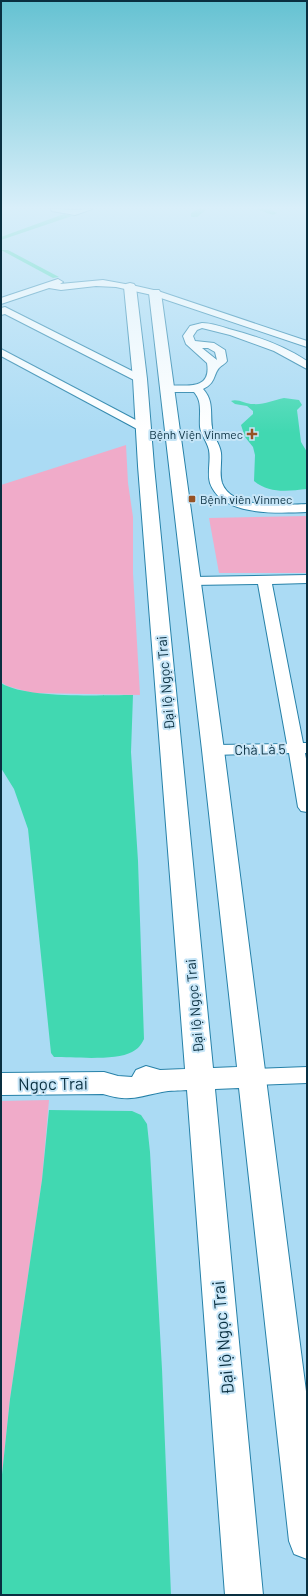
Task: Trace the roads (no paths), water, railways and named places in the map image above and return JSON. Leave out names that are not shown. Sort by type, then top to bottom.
[{"type":"main road","name":"Đại lộ Ngọc Trai","points":[[130,286],[140,379],[143,428],[192,581],[306,1530]]},
{"type":"main road","name":"Đại lộ Ngọc Trai","points":[[155,293],[167,389],[164,491],[200,1080],[244,1595]]},
{"type":"main road","points":[[200,1080],[251,1077]]},
{"type":"main road","name":"Ngọc Trai","points":[[1,1084],[104,1083],[115,1088],[149,1086],[160,1081],[200,1080]]},
{"type":"street","points":[[48,285],[66,283]]},
{"type":"street","points":[[2,308],[48,285],[66,283]]},
{"type":"street","points":[[2,308],[71,283]]},
{"type":"street","points":[[109,283],[130,286],[155,293],[307,344]]},
{"type":"street","points":[[2,308],[36,324],[140,379]]},
{"type":"street","points":[[167,389],[197,389],[208,381],[213,367],[212,362],[192,344],[188,336],[197,326],[211,327],[240,335],[270,346],[299,360],[307,366]]},
{"type":"street","points":[[192,344],[210,344],[220,350],[222,361],[213,367]]},
{"type":"street","points":[[1,352],[143,428]]},
{"type":"street","points":[[197,389],[204,395],[206,407],[206,427],[208,436],[215,451],[215,480],[222,494],[232,502],[251,506],[293,509],[307,508]]},
{"type":"street","points":[[192,581],[307,579]]},
{"type":"street","points":[[264,580],[302,748],[307,806]]},
{"type":"street","name":"Chà Là 5","points":[[213,750],[302,748]]},
{"type":"street","points":[[251,1077],[307,1074]]},
{"type":"place","name":"Bệnh Viện Vinmec","points":[[252,434]]},
{"type":"place","name":"Bệnh viên Vinmec","points":[[192,499]]}]
